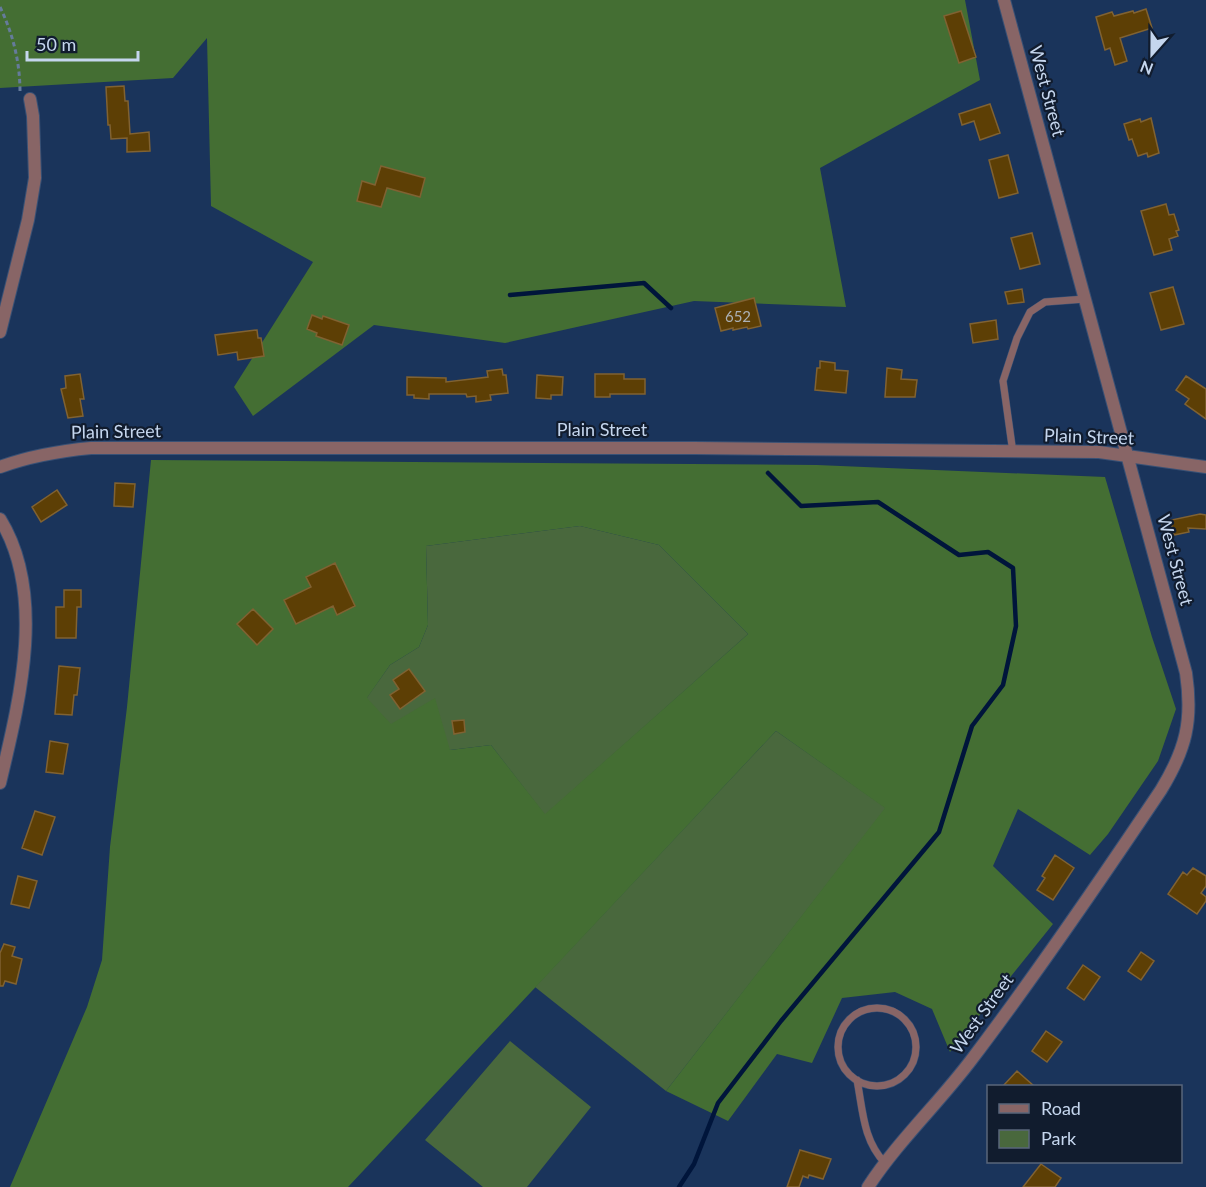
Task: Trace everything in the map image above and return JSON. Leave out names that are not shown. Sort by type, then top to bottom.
[{"type":"street","name":"West Street","points":[[868,1187],[885,1163],[971,1060],[1054,946],[1161,790],[1176,765],[1188,728],[1190,709],[1186,673],[1004,0]]},
{"type":"street","points":[[0,332],[28,220],[35,178],[33,116],[30,99]]},
{"type":"street","name":"Plain Street","points":[[0,467],[57,451],[91,448],[694,448],[1099,453],[1206,467]]},
{"type":"street","points":[[0,519],[9,533],[19,565],[25,605],[25,647],[19,693],[0,783]]},
{"type":"lane","points":[[1013,453],[1003,381],[1017,338],[1030,312],[1046,302],[1084,299]]},
{"type":"lane","points":[[857,1080],[875,1085],[893,1082],[904,1075],[912,1064],[916,1051],[915,1038],[910,1025],[901,1016],[888,1009],[875,1008],[862,1011],[851,1017],[843,1026],[838,1044],[841,1062],[857,1080],[867,1135],[874,1152],[885,1163]]},
{"type":"path","points":[[0,7],[8,24],[20,69],[20,93],[30,99]]},
{"type":"green space","points":[[0,0],[965,0],[980,80],[820,168],[846,307],[694,301],[505,343],[374,325],[253,416],[234,387],[313,262],[211,206],[207,38],[173,78],[0,88]]},
{"type":"green space","points":[[151,460],[817,465],[1105,477],[1152,637],[1176,709],[1158,761],[1108,834],[1090,855],[1018,809],[993,866],[1053,924],[950,1052],[932,1009],[895,992],[842,998],[812,1063],[777,1054],[728,1121],[666,1091],[885,808],[776,731],[348,1187],[10,1187],[87,1007],[102,960],[110,847],[127,707]],"holes":[[[580,526],[659,545],[748,634],[545,814],[491,745],[450,750],[435,698],[391,724],[367,698],[390,665],[419,647],[428,625],[426,546]]]},
{"type":"green space","points":[[580,526],[659,545],[748,634],[545,815],[491,745],[450,750],[390,724],[366,699],[390,665],[419,647],[428,625],[426,546]]},
{"type":"green space","points":[[776,731],[886,808],[666,1091],[535,987]]},
{"type":"green space","points":[[510,1041],[591,1107],[527,1187],[483,1187],[425,1140]]},
{"type":"building","points":[[1146,9],[1152,28],[1120,38],[1127,61],[1115,65],[1110,48],[1105,50],[1096,17],[1112,12],[1114,16]]},
{"type":"building","points":[[961,11],[976,57],[959,63],[944,16]]},
{"type":"building","points":[[124,86],[125,101],[128,101],[130,134],[149,132],[150,151],[127,152],[127,138],[111,139],[106,87]]},
{"type":"building","points":[[990,104],[1000,133],[980,140],[974,121],[962,125],[959,114]]},
{"type":"building","points":[[1151,118],[1159,153],[1148,157],[1147,153],[1138,156],[1132,139],[1129,140],[1124,124]]},
{"type":"building","points":[[1008,155],[1018,193],[999,198],[989,160]]},
{"type":"building","points":[[381,166],[425,178],[420,197],[387,188],[381,207],[357,201],[362,181],[375,185]]},
{"type":"building","points":[[1166,204],[1169,215],[1174,214],[1179,230],[1176,231],[1178,236],[1169,239],[1172,250],[1154,255],[1141,211]]},
{"type":"building","points":[[1032,233],[1040,264],[1020,269],[1011,238]]},
{"type":"building","points":[[1173,287],[1184,324],[1161,330],[1150,293]]},
{"type":"building","points":[[1022,289],[1024,302],[1008,304],[1005,292]]},
{"type":"building","points":[[754,298],[761,326],[721,331],[715,308]]},
{"type":"building","points":[[312,315],[322,319],[323,316],[349,325],[342,345],[316,336],[317,333],[307,329]]},
{"type":"building","points":[[996,320],[998,339],[973,343],[970,324]]},
{"type":"building","points":[[257,330],[264,356],[238,360],[237,352],[218,355],[215,335]]},
{"type":"building","points":[[820,361],[835,363],[835,370],[848,371],[846,393],[815,390]]},
{"type":"building","points":[[887,368],[902,370],[901,379],[917,380],[915,397],[885,397]]},
{"type":"building","points":[[502,369],[503,375],[506,375],[508,393],[490,395],[491,400],[476,402],[476,396],[467,397],[466,394],[429,394],[429,399],[407,395],[407,377],[446,378],[446,382],[488,377],[487,371]]},
{"type":"building","points":[[80,374],[84,399],[80,399],[83,416],[68,418],[61,389],[66,388],[65,376]]},
{"type":"building","points":[[595,374],[624,374],[624,379],[645,379],[645,394],[610,394],[610,397],[595,397]]},
{"type":"building","points":[[537,375],[563,377],[562,395],[551,395],[551,399],[536,398]]},
{"type":"building","points":[[1186,376],[1206,389],[1206,419],[1185,404],[1189,399],[1176,390]]},
{"type":"building","points":[[115,483],[135,484],[133,507],[114,506]]},
{"type":"building","points":[[57,490],[67,505],[41,522],[32,507]]},
{"type":"building","points":[[1200,514],[1206,515],[1206,529],[1188,528],[1189,532],[1174,535],[1172,526],[1162,525],[1162,522]]},
{"type":"building","points":[[335,563],[355,606],[337,615],[333,606],[296,624],[284,600],[311,587],[306,577]]},
{"type":"building","points":[[64,590],[81,590],[81,607],[77,607],[76,638],[56,638],[56,607],[64,607]]},
{"type":"building","points":[[253,609],[273,629],[257,645],[237,624]]},
{"type":"building","points":[[59,666],[80,668],[72,715],[55,714]]},
{"type":"building","points":[[409,669],[425,691],[400,709],[390,695],[399,689],[393,680]]},
{"type":"building","points":[[464,720],[465,732],[454,734],[452,721]]},
{"type":"building","points":[[50,741],[68,744],[63,774],[46,772]]},
{"type":"building","points":[[35,811],[55,817],[42,855],[22,848]]},
{"type":"building","points":[[1055,855],[1074,868],[1053,900],[1037,890],[1045,878],[1042,876]]},
{"type":"building","points":[[1193,868],[1206,876],[1206,886],[1201,893],[1206,897],[1206,901],[1197,914],[1168,894],[1183,872],[1187,875]]},
{"type":"building","points":[[18,876],[37,881],[29,908],[11,904]]},
{"type":"building","points":[[4,944],[15,947],[12,956],[22,959],[16,984],[5,981],[3,986],[0,986],[0,953]]},
{"type":"building","points":[[1141,952],[1154,961],[1141,980],[1128,971]]},
{"type":"building","points":[[1083,965],[1100,977],[1084,1000],[1067,988]]},
{"type":"building","points":[[1046,1031],[1062,1042],[1047,1062],[1032,1051]]},
{"type":"building","points":[[1017,1071],[1033,1085],[1004,1085]]},
{"type":"building","points":[[800,1150],[831,1159],[823,1179],[809,1175],[808,1178],[803,1176],[799,1187],[787,1187]]},
{"type":"building","points":[[1041,1164],[1061,1178],[1055,1187],[1023,1187]]},
{"type":"waterway","points":[[510,295],[644,283],[671,308]]},
{"type":"waterway","points":[[679,1187],[694,1164],[718,1103],[781,1021],[939,832],[972,726],[1003,685],[1016,626],[1013,568],[988,552],[959,555],[878,502],[801,506],[768,473]]}]
